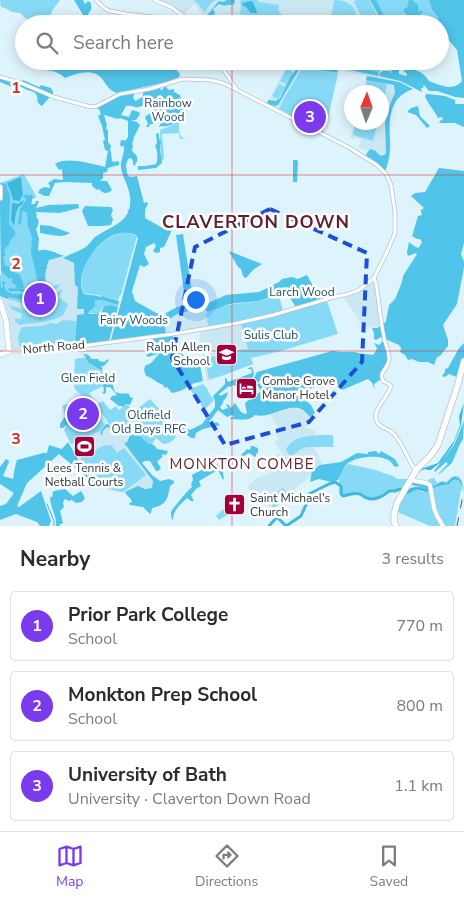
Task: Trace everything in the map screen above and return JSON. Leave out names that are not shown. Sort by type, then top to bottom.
[{"type":"highway","points":[[395,524],[394,514],[396,506],[416,470],[438,446],[464,361]]},
{"type":"main road","points":[[0,187],[0,198]]},
{"type":"main road","points":[[0,301],[6,321],[9,351]]},
{"type":"main road","name":"North Road","points":[[0,355],[9,351]]},
{"type":"main road","points":[[411,480],[429,484],[434,511],[443,526]]},
{"type":"street","points":[[96,0],[104,8],[136,15]]},
{"type":"street","points":[[154,0],[171,7],[182,15]]},
{"type":"street","points":[[223,70],[233,88]]},
{"type":"street","points":[[0,77],[21,83],[60,99],[91,107],[97,106],[120,94],[150,89],[179,79],[210,80],[233,88],[348,147],[377,165],[386,174],[391,185],[396,212],[395,233],[374,278],[384,340],[389,358],[381,377],[383,381],[391,386],[377,410],[376,418],[379,426],[394,434],[416,470]]},
{"type":"street","name":"North Road","points":[[9,351],[42,351],[209,328],[270,316],[350,294],[362,288],[374,278]]},
{"type":"highlighted area","points":[[270,209],[367,253],[362,362],[309,422],[225,445],[172,358],[195,247]]},
{"type":"shaded area","points":[[158,0],[376,0],[384,15],[202,15],[194,4],[184,15]]},
{"type":"shaded area","points":[[251,1],[257,13],[251,13],[242,5]]},
{"type":"shaded area","points":[[284,70],[339,70],[323,133],[267,104]]},
{"type":"shaded area","points":[[339,70],[395,70],[393,80],[411,88],[404,91],[398,97],[390,118],[391,148],[386,172],[365,155],[367,150],[358,147],[362,139],[356,137],[355,140],[350,138],[352,130],[389,130],[389,85],[364,85],[367,76]]},
{"type":"shaded area","points":[[21,177],[23,196],[20,201],[13,200],[7,183]]},
{"type":"shaded area","points":[[24,200],[16,213],[14,226],[11,220],[12,203],[18,204]]},
{"type":"shaded area","points":[[82,248],[77,309],[84,309],[84,314],[77,315],[75,345],[44,350],[10,349],[0,289],[37,292],[40,288],[48,256],[64,257]]},
{"type":"shaded area","points":[[370,283],[374,283],[381,325],[373,328],[360,322],[344,298],[361,291]]},
{"type":"shaded area","points":[[205,307],[208,327],[166,333],[163,314]]},
{"type":"shaded area","name":"Ralph Allen School","points":[[241,324],[253,364],[207,382],[199,331]]},
{"type":"shaded area","points":[[82,346],[83,352],[102,370],[104,376],[102,379],[103,386],[84,398],[96,407],[111,429],[129,434],[127,441],[124,443],[153,482],[152,487],[121,493],[95,486],[64,430],[68,421],[62,406],[77,400],[73,394],[78,392],[74,384],[75,359],[83,358],[79,350],[79,347]]},
{"type":"shaded area","points":[[464,403],[461,425],[453,445],[441,462],[431,470],[419,471],[438,463],[454,441],[460,425],[459,416]]},
{"type":"shaded area","points":[[292,408],[300,409],[309,416],[308,424],[303,427],[315,430],[315,435],[333,435],[334,447],[314,447],[324,468],[312,475],[295,489],[294,493],[273,509],[257,494],[247,488],[256,478],[268,474],[275,469],[273,466],[279,460],[276,455],[283,455],[274,442],[279,439],[276,434],[278,426],[270,415]]},
{"type":"shaded area","points":[[455,477],[461,480],[464,489],[459,480],[456,479],[452,480],[449,484],[440,485],[427,492],[416,489],[409,493],[404,492],[416,487],[426,490],[442,482],[447,483]]},
{"type":"green space","points":[[0,0],[60,0],[50,15],[22,15],[1,7]]},
{"type":"green space","points":[[74,0],[83,0],[85,4],[88,1],[91,3],[91,10],[88,15],[83,15]]},
{"type":"green space","points":[[194,0],[216,0],[211,3],[205,12]]},
{"type":"green space","points":[[226,0],[235,0],[234,6],[233,4],[225,6],[219,4],[213,9],[215,13],[213,15],[207,15],[219,1],[224,2]]},
{"type":"green space","points":[[241,0],[258,0],[259,2],[279,5],[278,10],[282,15],[240,14]]},
{"type":"green space","points":[[334,0],[339,0],[352,6],[356,15],[332,15]]},
{"type":"green space","points":[[356,0],[369,0],[377,15],[360,15],[354,2]]},
{"type":"green space","points":[[370,0],[376,0],[384,15],[378,15]]},
{"type":"green space","points":[[373,0],[429,0],[432,10],[436,15],[382,15]]},
{"type":"green space","points":[[409,0],[412,0],[418,5],[419,12],[422,10],[423,12],[419,15],[406,15],[404,8],[407,8]]},
{"type":"green space","points":[[429,0],[464,0],[464,98],[437,91],[429,91],[424,85],[421,88],[422,92],[400,81],[379,76],[383,71],[390,71],[391,73],[392,70],[399,70],[399,74],[407,76],[403,70],[416,70],[421,72],[429,81],[446,87],[455,86],[462,81],[457,50],[449,41],[449,15],[436,15],[432,10]]},
{"type":"green space","points":[[48,70],[177,70],[180,74],[179,77],[167,82],[117,93],[111,90],[99,76],[90,72],[65,78],[54,71]]},
{"type":"green space","points":[[286,70],[293,72],[286,84],[280,81]]},
{"type":"green space","points":[[296,70],[299,70],[278,105],[267,104],[268,100],[276,101],[280,98],[290,77]]},
{"type":"green space","points":[[301,70],[319,70],[338,74],[323,132],[279,109]]},
{"type":"green space","points":[[320,70],[338,70],[337,73]]},
{"type":"green space","points":[[350,70],[379,72],[378,76]]},
{"type":"green space","points":[[0,76],[21,83],[23,80],[39,87],[41,85],[51,88],[53,95],[50,95],[42,106],[38,103],[35,93],[0,82]]},
{"type":"green space","points":[[367,76],[399,82],[413,89],[404,93],[393,105],[390,121],[390,153],[385,171],[366,155],[370,149],[376,151],[381,156],[386,154],[385,130],[389,130],[389,109],[395,93],[394,85],[366,80]]},
{"type":"green space","points":[[367,80],[387,84],[387,85],[366,85]]},
{"type":"green space","points":[[279,84],[285,87],[278,99],[272,96]]},
{"type":"green space","points":[[160,86],[161,91],[165,86],[169,90],[174,89],[174,92],[180,95],[185,111],[181,121],[159,127],[161,122],[157,119],[155,123],[146,127],[148,123],[145,118],[153,111],[154,106],[146,104],[139,107],[126,106],[121,115],[129,117],[132,110],[140,114],[136,120],[131,120],[140,125],[132,144],[132,151],[137,156],[137,162],[134,166],[131,158],[128,159],[126,165],[127,174],[130,177],[137,176],[144,203],[148,203],[145,210],[145,218],[166,230],[172,230],[164,247],[160,248],[160,252],[156,253],[153,251],[156,246],[154,243],[146,247],[144,254],[149,264],[144,267],[140,265],[132,291],[135,301],[156,313],[163,314],[166,333],[111,340],[138,238],[134,234],[119,233],[100,244],[86,263],[82,274],[81,285],[84,294],[102,296],[119,301],[118,305],[95,300],[95,306],[88,313],[101,313],[104,306],[118,307],[109,341],[78,345],[75,342],[77,315],[84,314],[84,309],[77,309],[78,287],[75,285],[74,263],[63,258],[85,248],[95,237],[120,222],[128,212],[130,197],[121,168],[124,146],[120,145],[121,140],[125,141],[128,137],[128,121],[104,115],[108,131],[108,142],[111,146],[112,161],[118,161],[119,165],[108,168],[107,172],[103,173],[103,178],[100,181],[107,181],[112,190],[106,193],[99,189],[97,190],[92,186],[92,183],[64,182],[55,183],[49,196],[38,193],[40,189],[50,188],[48,183],[54,179],[63,180],[62,169],[59,170],[55,164],[60,162],[80,161],[105,167],[108,151],[105,150],[103,141],[105,140],[98,116],[101,114],[96,107],[120,95],[135,92],[133,97],[135,101],[143,97],[145,91]]},
{"type":"green space","points":[[426,94],[445,96],[455,100],[455,104],[464,104],[464,127],[455,123],[439,123],[443,119],[442,117],[438,118],[425,97]]},
{"type":"green space","points":[[418,106],[420,116],[430,126],[427,128],[416,115],[407,112],[411,108]]},
{"type":"green space","points":[[179,122],[181,137],[186,138],[180,139],[179,133],[162,134],[164,157],[161,161],[160,130]]},
{"type":"green space","points":[[354,130],[376,130],[373,141],[353,135]]},
{"type":"green space","points":[[156,133],[159,134],[159,139],[161,140],[162,163],[156,168],[138,170],[138,166],[156,164]]},
{"type":"green space","points":[[293,160],[298,162],[297,182],[293,182]]},
{"type":"green space","points":[[439,168],[464,171],[464,243],[461,254],[464,267],[457,304],[443,325],[448,346],[437,357],[434,365],[428,362],[408,360],[400,352],[401,348],[399,345],[385,339],[383,325],[386,321],[389,305],[395,299],[403,276],[417,254],[408,256],[409,242],[418,248],[422,242],[420,239],[412,236],[418,216],[422,215],[421,210],[424,208],[411,196],[415,193],[425,192]]},
{"type":"green space","points":[[24,174],[36,196],[36,198],[32,199],[31,205],[43,284],[39,291],[43,295],[47,293],[49,288],[62,283],[49,296],[48,302],[29,308],[25,304],[8,299],[9,297],[23,300],[0,289],[0,183]]},
{"type":"green space","points":[[0,183],[6,184],[10,196],[9,224],[15,233],[15,236],[9,241],[10,244],[4,251],[6,255],[3,257],[5,265],[13,266],[16,271],[15,274],[18,273],[21,277],[24,286],[22,289],[25,289],[27,292],[23,300],[9,297],[8,299],[0,296],[0,276],[1,288],[3,287],[3,281],[6,283],[4,284],[6,291],[13,294],[23,294],[23,292],[8,290],[9,288],[14,289],[17,287],[12,283],[12,277],[9,279],[1,271]]},
{"type":"green space","points":[[26,194],[29,196],[31,194],[33,197],[31,204],[39,201],[36,208],[49,205],[78,204],[79,208],[60,213],[35,212],[39,221],[36,229],[39,239],[38,251],[47,250],[64,256],[49,260],[45,274],[47,289],[42,292],[39,287],[31,252],[32,237],[28,226],[27,213],[24,211],[22,212],[21,224],[18,224],[20,209],[26,200],[24,196]]},
{"type":"green space","points":[[85,206],[111,207],[113,219],[111,225],[88,226],[82,211]]},
{"type":"green space","points":[[40,225],[51,226],[70,233],[59,236],[40,233]]},
{"type":"green space","points":[[122,232],[137,236],[118,300],[84,293],[82,274],[90,256],[105,241]]},
{"type":"green space","name":"Larch Wood","points":[[183,234],[194,305],[206,304],[226,295],[259,292],[282,279],[292,277],[298,279],[307,275],[321,300],[296,307],[283,288],[265,299],[230,304],[207,312],[206,310],[189,311],[173,316],[167,323],[166,313],[177,307],[186,306],[176,235]]},
{"type":"green space","points":[[229,251],[262,264],[245,278]]},
{"type":"green space","points":[[61,289],[63,291],[58,297],[68,304],[63,315],[54,319],[19,325],[15,318],[21,319],[22,314],[11,309],[12,307],[6,304],[29,311],[29,313],[41,311],[49,306]]},
{"type":"green space","points":[[278,292],[283,311],[208,327],[206,313],[229,305],[261,301]]},
{"type":"green space","points":[[94,300],[118,305],[118,307],[104,306],[99,313],[88,313],[91,311]]},
{"type":"green space","name":"Sulis Club","points":[[327,301],[338,334],[251,358],[253,364],[209,379],[205,358],[224,353],[223,349],[228,348],[228,351],[236,351],[248,349],[241,324]]},
{"type":"green space","points":[[63,320],[76,321],[75,344],[46,348],[21,348],[18,337],[23,327],[43,326],[50,323],[57,324]]},
{"type":"green space","points":[[380,326],[388,358],[386,366],[380,374],[380,380],[374,384],[368,379],[342,390],[337,383],[301,391],[300,395],[311,405],[315,413],[310,417],[302,410],[290,408],[267,415],[255,415],[250,419],[229,419],[234,417],[232,415],[227,417],[218,410],[209,422],[210,425],[217,422],[220,425],[203,429],[196,433],[195,438],[191,438],[180,428],[190,430],[202,424],[215,407],[213,396],[225,384],[225,378],[228,382],[252,373],[251,369],[248,368],[252,367],[253,377],[238,387],[229,386],[219,394],[220,396],[228,392],[220,407],[222,410],[228,408],[226,404],[231,408],[235,403],[241,412],[245,414],[247,413],[246,402],[255,398],[261,391],[257,385],[259,383],[263,388],[277,384],[278,381],[277,376],[260,381],[254,385],[253,381],[257,372],[332,351],[373,355],[377,348],[374,343],[379,345],[383,341],[381,337],[376,340],[374,339],[372,328]]},
{"type":"green space","points":[[172,335],[187,363],[190,365],[200,365],[203,381],[172,393],[167,387],[165,388],[162,384],[146,376],[144,370],[145,366],[151,363],[159,354],[148,357],[146,355],[158,348],[158,344],[153,340],[153,337]]},
{"type":"green space","points":[[464,343],[464,357],[459,378],[449,374],[445,377],[442,376],[459,348]]},
{"type":"green space","points":[[84,354],[89,355],[91,359],[98,359],[99,361],[109,360],[104,366],[101,366],[103,369],[101,370],[88,362]]},
{"type":"green space","points":[[89,357],[102,370],[104,376],[102,379],[103,386],[89,393],[97,404],[103,401],[110,410],[116,406],[119,410],[127,404],[133,411],[124,419],[150,399],[177,429],[173,440],[163,444],[156,438],[151,446],[135,434],[111,427],[96,405],[83,397],[75,389],[75,359]]},
{"type":"green space","points":[[107,374],[108,376],[103,377],[106,381],[113,384],[116,392],[129,394],[133,398],[130,405],[119,406],[110,399],[112,396],[117,395],[110,387],[106,387],[105,394],[102,393],[104,388],[101,378]]},
{"type":"green space","points":[[203,384],[214,400],[203,411],[200,401],[197,401],[190,389]]},
{"type":"green space","points":[[81,399],[87,412],[92,409],[105,425],[103,430],[71,444],[64,430],[68,421],[62,406]]},
{"type":"green space","points":[[83,399],[95,407],[63,428],[60,428],[64,418],[84,410]]},
{"type":"green space","points":[[464,421],[463,439],[452,463],[438,475],[448,464],[446,462],[434,471],[454,445]]},
{"type":"green space","points":[[106,424],[124,432],[136,433],[157,449],[168,451],[166,455],[161,454],[163,456],[157,462],[161,468],[158,471],[156,471],[150,461],[142,463],[160,481],[169,479],[174,481],[170,486],[166,501],[152,508],[150,514],[143,507],[130,505],[129,503],[132,502],[125,492],[138,486],[145,489],[152,488],[153,481],[124,443],[127,442],[130,435],[107,427],[102,435],[100,434]]},
{"type":"green space","points":[[321,435],[333,435],[333,447],[307,447],[290,457],[286,449],[293,441]]},
{"type":"green space","points":[[68,442],[90,480],[59,454],[27,483],[17,506],[19,507],[41,491],[51,521],[49,526],[40,526],[37,522],[16,514],[0,520],[0,506],[6,504],[14,493],[0,484],[0,467],[6,459],[9,462],[3,476],[13,479],[17,460],[47,453],[49,445],[62,449]]},
{"type":"green space","points":[[110,445],[117,453],[124,448],[146,475],[122,492],[95,486],[81,462],[81,457],[103,446]]},
{"type":"green space","points":[[251,446],[258,448],[258,453],[255,457],[249,453],[239,461],[234,458],[229,464],[225,464],[225,461],[232,455],[238,458],[247,449],[250,450]]},
{"type":"green space","points":[[376,451],[379,454],[381,451],[395,459],[399,466],[395,467],[390,461],[381,457],[363,457],[348,463],[338,480],[331,482],[319,479],[310,482],[312,471],[320,465],[341,462],[357,453],[368,454],[368,452]]},
{"type":"green space","points":[[221,463],[225,464],[225,467],[222,469],[223,480],[218,470],[199,481],[201,486],[191,495],[194,501],[187,498],[176,510],[172,520],[171,512],[192,487],[192,475],[216,464],[218,467]]},
{"type":"green space","points":[[348,464],[372,469],[397,479],[408,479],[403,490],[399,488],[394,491],[388,490],[384,496],[368,499],[356,493],[344,495],[342,494],[342,486],[339,484],[339,479]]},
{"type":"green space","points":[[453,476],[458,476],[461,479],[463,490],[461,490],[455,526],[444,526],[438,517],[428,481],[434,478],[437,483],[446,482]]},
{"type":"green space","points":[[410,483],[427,484],[431,489],[426,492],[418,489],[408,494],[404,493],[409,488],[420,487]]},
{"type":"green space","points":[[283,488],[289,496],[274,508],[267,499]]},
{"type":"green space","points":[[65,489],[73,496],[81,491],[85,498],[82,502],[76,503],[72,500],[64,500],[64,507],[60,511],[63,523],[60,526],[56,526],[50,497],[52,497],[54,491]]},
{"type":"green space","points":[[418,489],[422,492],[428,492],[431,489],[431,497],[441,526],[430,526],[395,511],[404,493]]},
{"type":"green space","points":[[236,499],[240,504],[239,506],[219,520],[216,516],[231,502],[234,503]]},
{"type":"waterway","points":[[40,268],[46,268]]},
{"type":"waterway","points":[[371,380],[374,387]]},
{"type":"waterway","points":[[286,526],[301,516],[309,494],[335,482],[341,486],[341,494],[343,496],[358,493],[373,499],[389,491],[400,489],[405,492]]},
{"type":"waterway","points":[[47,504],[54,521],[54,526]]},
{"type":"waterway","points":[[269,526],[277,517],[286,526]]},
{"type":"railway","points":[[457,526],[464,490]]},
{"type":"place","name":"University of Bath","points":[[310,117]]},
{"type":"place","name":"Prior Park College","points":[[40,299]]},
{"type":"place","name":"Ralph Allen School","points":[[226,354]]},
{"type":"place","name":"Combe Grove Manor Hotel","points":[[246,388]]},
{"type":"place","name":"Monkton Prep School","points":[[83,414]]},
{"type":"place","name":"Lees Tennis & Netball Courts","points":[[84,447]]},
{"type":"place","name":"Saint Michael's Church","points":[[234,505]]},
{"type":"district","name":"CLAVERTON DOWN","points":[[256,222]]},
{"type":"district","name":"MONKTON COMBE","points":[[242,464]]},
{"type":"park label","name":"Rainbow Wood","points":[[168,110]]},
{"type":"park label","name":"Fairy Woods","points":[[134,320]]},
{"type":"park label","name":"Glen Field","points":[[88,378]]},
{"type":"park label","name":"Oldfield Old Boys RFC","points":[[149,422]]}]
